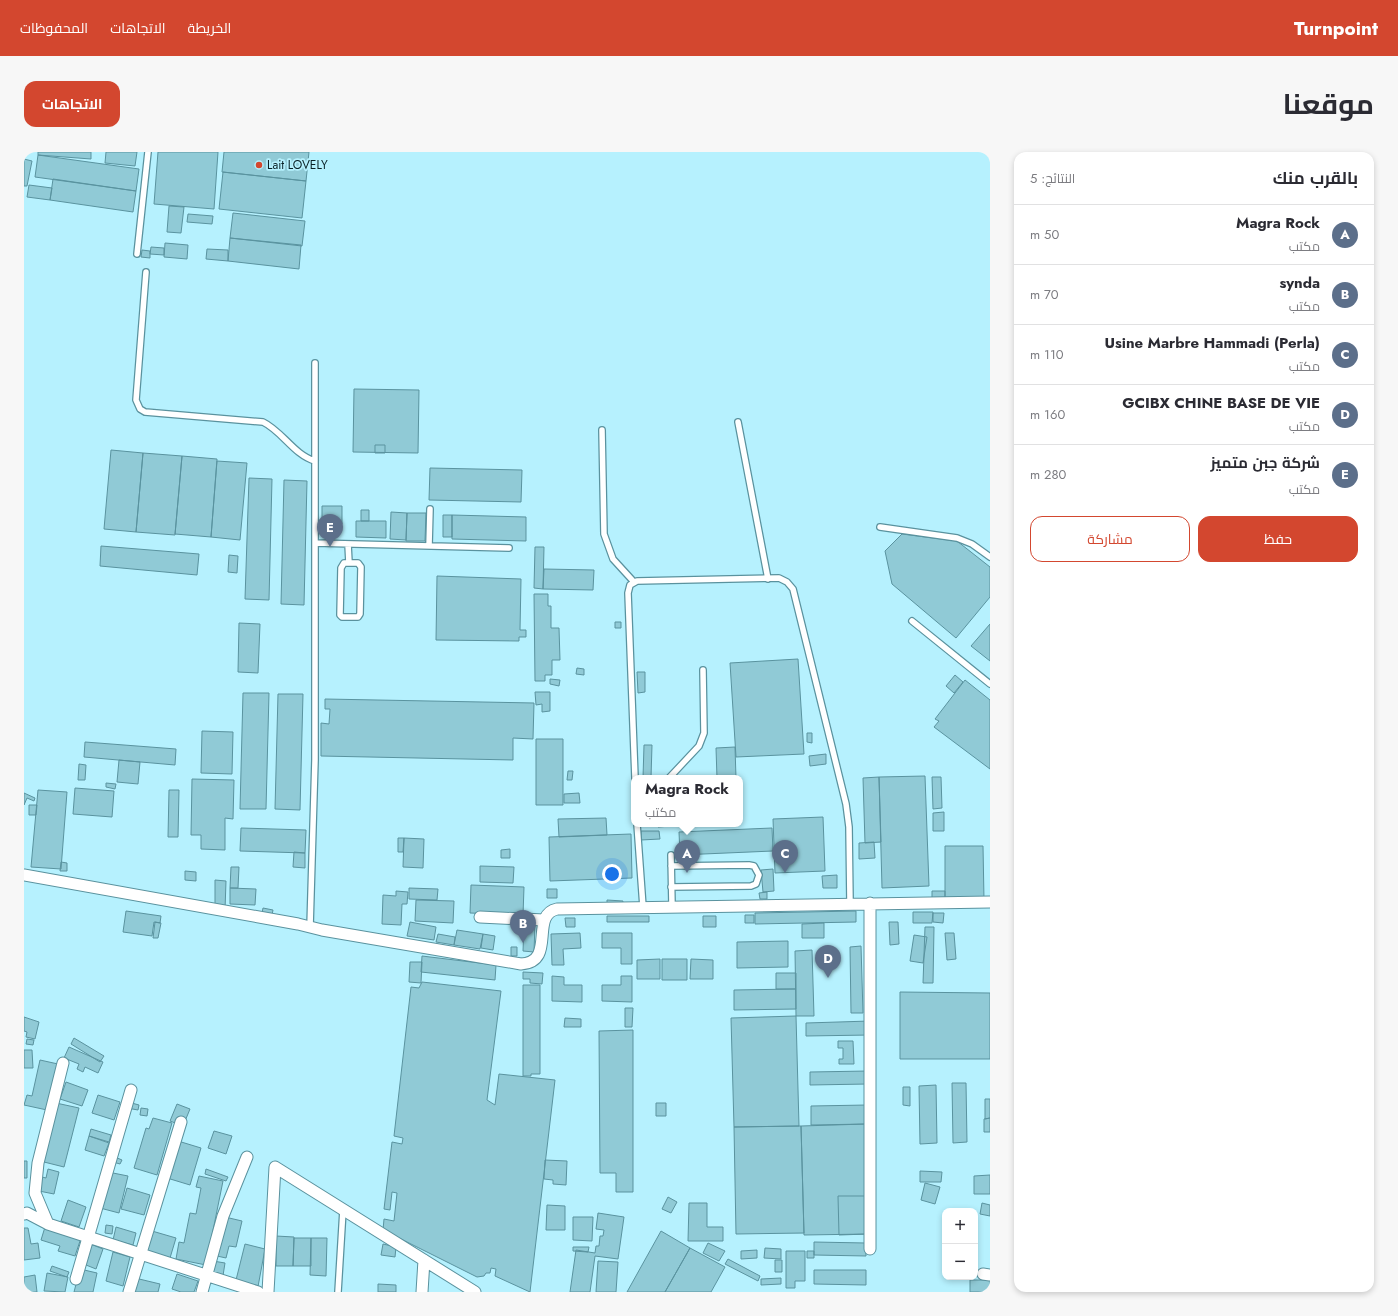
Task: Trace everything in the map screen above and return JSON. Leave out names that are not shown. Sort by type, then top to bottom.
[{"type":"street","points":[[24,875],[521,964],[532,961],[537,957],[540,951],[544,920],[549,912],[557,909],[850,903],[990,902]]},
{"type":"street","points":[[870,903],[870,1249]]},
{"type":"street","points":[[480,917],[544,920]]},
{"type":"street","points":[[48,1224],[35,1193],[38,1163],[63,1063]]},
{"type":"street","points":[[76,1279],[87,1236],[132,1090]]},
{"type":"street","points":[[129,1292],[142,1254],[181,1122]]},
{"type":"street","points":[[202,1292],[208,1276],[224,1216],[247,1157]]},
{"type":"street","points":[[268,1292],[275,1167],[475,1292]]},
{"type":"street","points":[[24,1214],[27,1213],[48,1224],[258,1292]]},
{"type":"street","points":[[422,1292],[424,1260]]},
{"type":"lane","points":[[137,254],[148,152]]},
{"type":"lane","points":[[146,272],[136,400],[140,409],[145,412],[263,422],[306,458],[315,460]]},
{"type":"lane","points":[[310,927],[315,760],[315,363]]},
{"type":"lane","points":[[738,422],[768,579]]},
{"type":"lane","points":[[602,430],[604,534],[613,559],[634,582]]},
{"type":"lane","points":[[429,546],[430,509]]},
{"type":"lane","points":[[880,527],[957,538],[972,544],[990,557]]},
{"type":"lane","points":[[315,543],[509,548]]},
{"type":"lane","points":[[348,544],[349,563]]},
{"type":"lane","points":[[344,563],[349,563],[358,563],[361,567],[360,614],[358,617],[342,617],[340,615],[341,568],[344,563]]},
{"type":"lane","points":[[635,775],[628,593],[630,585],[634,582],[779,578],[787,582],[793,589],[846,804],[849,827],[850,903]]},
{"type":"lane","points":[[912,621],[990,684]]},
{"type":"lane","points":[[672,775],[699,746],[704,733],[703,670]]},
{"type":"lane","points":[[637,827],[643,907]]},
{"type":"lane","points":[[671,855],[672,906]]},
{"type":"lane","points":[[671,866],[749,865],[754,866],[759,875],[756,884],[751,886],[672,887]]},
{"type":"lane","points":[[338,1292],[343,1210]]},
{"type":"building","points":[[38,152],[91,152],[91,159],[38,155]]},
{"type":"building","points":[[106,152],[137,152],[135,166],[105,163]]},
{"type":"building","points":[[158,152],[218,152],[214,209],[154,204]]},
{"type":"building","points":[[224,152],[309,152],[306,181],[222,172]]},
{"type":"building","points":[[38,155],[139,169],[136,191],[35,177]]},
{"type":"building","points":[[24,159],[32,161],[27,186],[24,186]]},
{"type":"building","points":[[223,172],[306,181],[302,218],[219,209]]},
{"type":"building","points":[[53,179],[136,191],[133,212],[50,200]]},
{"type":"building","points":[[29,185],[52,188],[50,200],[27,197]]},
{"type":"building","points":[[169,206],[184,207],[181,233],[167,232]]},
{"type":"building","points":[[233,213],[305,221],[302,246],[230,238]]},
{"type":"building","points":[[188,214],[213,216],[212,224],[187,222]]},
{"type":"building","points":[[230,238],[301,245],[299,269],[228,261]]},
{"type":"building","points":[[165,243],[188,245],[187,259],[164,257]]},
{"type":"building","points":[[151,247],[164,248],[164,255],[150,254]]},
{"type":"building","points":[[207,249],[228,250],[228,261],[206,259]]},
{"type":"building","points":[[142,250],[150,251],[150,258],[141,257]]},
{"type":"building","points":[[354,389],[419,390],[418,453],[353,452]]},
{"type":"building","points":[[375,445],[385,445],[385,453],[375,453]]},
{"type":"building","points":[[111,450],[143,453],[136,532],[104,529]]},
{"type":"building","points":[[143,453],[182,456],[175,535],[136,532]]},
{"type":"building","points":[[182,456],[217,459],[211,537],[175,534]]},
{"type":"building","points":[[217,461],[247,463],[240,540],[211,537]]},
{"type":"building","points":[[430,468],[522,470],[521,502],[429,500]]},
{"type":"building","points":[[249,478],[272,479],[269,600],[245,599]]},
{"type":"building","points":[[284,480],[307,481],[304,605],[281,604]]},
{"type":"building","points":[[322,506],[342,506],[342,524],[322,523]]},
{"type":"building","points":[[361,510],[369,510],[369,521],[361,521]]},
{"type":"building","points":[[391,512],[407,513],[406,540],[390,539]]},
{"type":"building","points":[[407,513],[426,513],[425,541],[406,541]]},
{"type":"building","points":[[443,515],[452,515],[452,537],[443,537]]},
{"type":"building","points":[[452,515],[526,517],[526,541],[452,539]]},
{"type":"building","points":[[356,521],[386,521],[386,538],[356,537]]},
{"type":"building","points":[[902,534],[957,541],[990,567],[990,597],[956,638],[892,584],[885,551]]},
{"type":"building","points":[[101,546],[199,554],[197,575],[100,566]]},
{"type":"building","points":[[535,547],[544,547],[543,589],[534,588]]},
{"type":"building","points":[[229,555],[238,556],[237,573],[228,572]]},
{"type":"building","points":[[544,569],[594,570],[593,590],[543,589]]},
{"type":"building","points":[[437,576],[521,579],[520,630],[526,630],[526,637],[519,637],[519,641],[436,640]]},
{"type":"building","points":[[534,594],[548,594],[548,606],[551,606],[551,628],[559,628],[560,660],[552,660],[552,675],[545,675],[545,681],[535,681]]},
{"type":"building","points":[[615,622],[621,622],[621,628],[615,628]]},
{"type":"building","points":[[239,623],[260,624],[258,673],[238,672]]},
{"type":"building","points":[[990,624],[990,661],[971,646]]},
{"type":"building","points":[[798,659],[804,754],[736,757],[730,663]]},
{"type":"building","points":[[577,668],[584,669],[584,675],[576,674]]},
{"type":"building","points":[[637,672],[645,672],[645,692],[638,693]]},
{"type":"building","points":[[955,675],[963,682],[954,693],[946,686]]},
{"type":"building","points":[[550,679],[560,680],[559,686],[550,684]]},
{"type":"building","points":[[965,680],[990,700],[990,769],[934,727],[939,721],[935,719]]},
{"type":"building","points":[[535,692],[550,692],[550,711],[542,712],[542,704],[536,705]]},
{"type":"building","points":[[243,693],[269,693],[266,809],[240,809]]},
{"type":"building","points":[[278,694],[303,694],[300,810],[275,809]]},
{"type":"building","points":[[325,699],[534,703],[533,739],[513,738],[513,760],[321,756],[321,723],[329,724],[330,709],[325,709]]},
{"type":"building","points":[[202,731],[233,732],[232,774],[201,773]]},
{"type":"building","points":[[807,733],[812,733],[812,743],[807,742]]},
{"type":"building","points":[[536,739],[563,739],[563,805],[536,805]]},
{"type":"building","points":[[85,742],[176,749],[175,765],[84,757]]},
{"type":"building","points":[[644,745],[652,745],[651,775],[643,775]]},
{"type":"building","points":[[735,747],[736,775],[717,775],[716,748]]},
{"type":"building","points":[[826,754],[826,764],[810,766],[809,756]]},
{"type":"building","points":[[119,760],[140,762],[138,784],[117,782]]},
{"type":"building","points":[[79,764],[86,765],[85,780],[78,780]]},
{"type":"building","points":[[568,771],[573,771],[572,780],[567,780]]},
{"type":"building","points":[[925,776],[929,886],[882,888],[879,777]]},
{"type":"building","points":[[879,777],[881,842],[865,843],[863,778]]},
{"type":"building","points":[[932,777],[941,777],[942,808],[933,809]]},
{"type":"building","points":[[192,779],[234,780],[233,819],[225,818],[225,850],[201,849],[201,835],[191,835]]},
{"type":"building","points":[[106,783],[116,784],[115,789],[106,787]]},
{"type":"building","points":[[75,788],[114,791],[112,817],[73,814]]},
{"type":"building","points":[[38,790],[67,792],[61,869],[31,867]]},
{"type":"building","points":[[169,790],[179,790],[178,837],[168,837]]},
{"type":"building","points":[[24,793],[35,798],[34,801],[27,798],[24,805]]},
{"type":"building","points":[[579,793],[580,803],[564,803],[564,794]]},
{"type":"building","points":[[29,805],[37,805],[36,815],[29,815]]},
{"type":"building","points":[[944,812],[944,831],[933,831],[933,813]]},
{"type":"building","points":[[823,817],[825,871],[775,873],[773,819]]},
{"type":"building","points":[[606,818],[607,835],[559,837],[558,819]]},
{"type":"building","points":[[241,828],[306,830],[305,853],[240,851]]},
{"type":"building","points":[[772,828],[773,851],[680,855],[679,832]]},
{"type":"building","points":[[641,831],[659,831],[660,839],[641,840]]},
{"type":"building","points":[[631,834],[632,878],[550,881],[549,837]]},
{"type":"building","points":[[398,838],[404,838],[403,852],[398,852]]},
{"type":"building","points":[[404,838],[424,839],[423,868],[403,867]]},
{"type":"building","points":[[874,842],[875,858],[859,859],[859,843]]},
{"type":"building","points":[[945,846],[983,846],[984,900],[945,901]]},
{"type":"building","points":[[510,849],[510,858],[501,858],[501,850]]},
{"type":"building","points":[[294,852],[305,853],[305,868],[293,867]]},
{"type":"building","points":[[61,862],[67,863],[67,871],[60,871]]},
{"type":"building","points":[[480,866],[514,867],[513,883],[480,882]]},
{"type":"building","points":[[231,867],[239,867],[238,888],[230,888]]},
{"type":"building","points":[[773,869],[774,891],[763,892],[761,870]]},
{"type":"building","points":[[185,871],[196,872],[196,881],[185,880]]},
{"type":"building","points":[[837,875],[837,888],[823,888],[822,876]]},
{"type":"building","points":[[215,880],[226,881],[225,910],[215,909]]},
{"type":"building","points":[[471,885],[524,887],[523,915],[470,913]]},
{"type":"building","points":[[230,888],[256,889],[255,905],[230,904]]},
{"type":"building","points":[[409,888],[438,889],[437,900],[409,899]]},
{"type":"building","points":[[547,889],[557,889],[557,898],[547,898]]},
{"type":"building","points":[[396,891],[408,892],[407,904],[402,904],[401,925],[382,924],[383,895],[396,896]]},
{"type":"building","points":[[932,891],[945,891],[945,899],[932,899]]},
{"type":"building","points":[[767,892],[767,899],[760,899],[759,893]]},
{"type":"building","points":[[416,900],[454,901],[453,923],[415,921]]},
{"type":"building","points":[[607,900],[623,901],[622,907],[607,906]]},
{"type":"building","points":[[263,908],[273,910],[272,915],[262,913]]},
{"type":"building","points":[[126,911],[161,916],[160,923],[154,922],[152,936],[123,932]]},
{"type":"building","points":[[856,911],[856,922],[755,924],[755,913]]},
{"type":"building","points":[[913,912],[933,912],[932,923],[913,923]]},
{"type":"building","points":[[933,913],[944,913],[943,923],[933,922]]},
{"type":"building","points":[[745,915],[754,915],[754,923],[745,923]]},
{"type":"building","points":[[607,916],[649,916],[649,922],[607,922]]},
{"type":"building","points":[[703,916],[716,916],[716,927],[703,927]]},
{"type":"building","points":[[565,918],[575,918],[575,927],[566,927]]},
{"type":"building","points":[[155,922],[161,923],[158,938],[153,938]]},
{"type":"building","points":[[410,922],[436,927],[434,940],[407,936]]},
{"type":"building","points":[[889,922],[898,922],[899,944],[890,945]]},
{"type":"building","points":[[824,923],[824,938],[802,938],[802,924]]},
{"type":"building","points":[[524,924],[535,924],[534,952],[523,951]]},
{"type":"building","points":[[925,927],[934,927],[933,983],[923,983]]},
{"type":"building","points":[[457,930],[483,934],[480,949],[454,945]]},
{"type":"building","points":[[580,933],[581,948],[563,949],[564,965],[552,965],[551,934]]},
{"type":"building","points":[[602,933],[632,933],[632,964],[621,964],[621,948],[602,948]]},
{"type":"building","points":[[945,933],[954,933],[956,959],[947,960]]},
{"type":"building","points":[[438,934],[455,937],[454,945],[436,942]]},
{"type":"building","points":[[483,934],[495,936],[493,950],[481,948]]},
{"type":"building","points":[[914,935],[927,937],[923,963],[910,961]]},
{"type":"building","points":[[788,941],[788,967],[737,968],[737,942]]},
{"type":"building","points":[[861,946],[863,1013],[851,1013],[850,947]]},
{"type":"building","points":[[511,947],[517,947],[517,956],[511,956]]},
{"type":"building","points":[[812,950],[814,1016],[796,1016],[795,951]]},
{"type":"building","points":[[422,956],[496,965],[495,980],[421,972]]},
{"type":"building","points":[[660,959],[660,979],[637,979],[637,960]]},
{"type":"building","points":[[662,959],[687,959],[687,980],[662,980]]},
{"type":"building","points":[[691,959],[713,960],[713,979],[690,979]]},
{"type":"building","points":[[410,962],[422,962],[421,983],[409,982]]},
{"type":"building","points":[[523,972],[543,973],[542,984],[530,983],[530,979],[523,979]]},
{"type":"building","points":[[776,973],[796,973],[796,989],[776,989]]},
{"type":"building","points":[[552,976],[564,977],[564,985],[582,985],[582,1002],[552,1001]]},
{"type":"building","points":[[621,976],[632,976],[632,1002],[602,1001],[602,985],[621,985]]},
{"type":"building","points":[[422,982],[501,991],[487,1100],[495,1105],[499,1074],[555,1080],[530,1292],[495,1276],[496,1269],[491,1268],[490,1273],[477,1277],[383,1230],[384,1219],[394,1221],[397,1193],[392,1192],[390,1210],[384,1209],[392,1142],[402,1144],[403,1138],[394,1136],[411,987],[419,988]]},
{"type":"building","points":[[523,985],[540,985],[540,1074],[531,1074],[531,1076],[523,1076]]},
{"type":"building","points":[[796,989],[796,1009],[734,1010],[734,990]]},
{"type":"building","points":[[900,992],[990,993],[990,1059],[900,1059]]},
{"type":"building","points":[[625,1008],[633,1008],[632,1027],[625,1027]]},
{"type":"building","points":[[796,1016],[799,1126],[734,1127],[731,1018]]},
{"type":"building","points":[[24,1017],[39,1022],[35,1039],[26,1037],[27,1032],[24,1031]]},
{"type":"building","points":[[565,1018],[581,1019],[581,1027],[564,1027]]},
{"type":"building","points":[[870,1021],[870,1035],[806,1036],[806,1023]]},
{"type":"building","points":[[633,1030],[633,1192],[616,1192],[616,1173],[600,1173],[599,1031]]},
{"type":"building","points":[[74,1038],[104,1056],[100,1062],[71,1044]]},
{"type":"building","points":[[27,1039],[34,1040],[33,1045],[26,1044]]},
{"type":"building","points":[[838,1041],[853,1041],[854,1064],[839,1064],[839,1059],[843,1059],[843,1048],[838,1048]]},
{"type":"building","points":[[69,1047],[103,1062],[98,1073],[85,1067],[83,1072],[77,1069],[79,1064],[64,1058]]},
{"type":"building","points":[[24,1050],[32,1050],[33,1068],[24,1068]]},
{"type":"building","points":[[40,1060],[58,1064],[47,1110],[24,1105],[27,1095],[32,1096]]},
{"type":"building","points":[[868,1071],[868,1084],[810,1085],[810,1072]]},
{"type":"building","points":[[66,1082],[88,1090],[82,1106],[60,1099]]},
{"type":"building","points":[[952,1083],[966,1083],[967,1142],[953,1143]]},
{"type":"building","points":[[936,1085],[937,1143],[920,1144],[919,1086]]},
{"type":"building","points":[[903,1087],[910,1087],[910,1106],[903,1105]]},
{"type":"building","points":[[98,1095],[120,1102],[114,1120],[92,1113]]},
{"type":"building","points":[[985,1099],[990,1099],[990,1118],[985,1119]]},
{"type":"building","points":[[128,1102],[139,1105],[138,1110],[127,1108]]},
{"type":"building","points":[[56,1103],[79,1108],[64,1167],[40,1161]]},
{"type":"building","points":[[656,1103],[666,1103],[666,1116],[656,1116]]},
{"type":"building","points":[[177,1104],[190,1109],[183,1126],[170,1121]]},
{"type":"building","points":[[867,1105],[867,1124],[811,1125],[811,1106]]},
{"type":"building","points":[[141,1108],[148,1109],[147,1116],[140,1115]]},
{"type":"building","points":[[153,1118],[172,1123],[157,1175],[134,1168],[146,1128],[149,1129]]},
{"type":"building","points":[[990,1118],[990,1132],[984,1132],[984,1119]]},
{"type":"building","points":[[866,1124],[868,1234],[804,1235],[801,1126]]},
{"type":"building","points":[[801,1126],[804,1233],[736,1234],[734,1127]]},
{"type":"building","points":[[91,1129],[111,1135],[109,1142],[89,1136]]},
{"type":"building","points":[[214,1131],[232,1136],[226,1154],[208,1148]]},
{"type":"building","points":[[89,1136],[109,1143],[104,1156],[85,1150]]},
{"type":"building","points":[[178,1141],[201,1148],[190,1185],[167,1178]]},
{"type":"building","points":[[115,1157],[122,1160],[120,1164],[113,1162]]},
{"type":"building","points":[[545,1160],[567,1161],[566,1185],[553,1184],[553,1180],[544,1179]]},
{"type":"building","points":[[24,1161],[27,1161],[27,1178],[24,1178]]},
{"type":"building","points":[[48,1169],[59,1172],[54,1194],[39,1191],[42,1177],[46,1178]]},
{"type":"building","points":[[206,1169],[228,1177],[226,1181],[205,1174]]},
{"type":"building","points":[[920,1171],[942,1172],[941,1182],[920,1182]]},
{"type":"building","points":[[108,1172],[128,1176],[119,1213],[100,1208]]},
{"type":"building","points":[[990,1175],[990,1194],[974,1194],[974,1176]]},
{"type":"building","points":[[199,1176],[223,1181],[206,1265],[176,1259],[179,1242],[184,1243],[190,1213],[196,1214],[201,1188],[196,1187]]},
{"type":"building","points":[[925,1183],[940,1187],[935,1204],[921,1200]]},
{"type":"building","points":[[127,1188],[150,1195],[144,1215],[121,1209]]},
{"type":"building","points":[[838,1196],[867,1196],[868,1234],[839,1235]]},
{"type":"building","points":[[668,1197],[677,1202],[671,1213],[662,1209]]},
{"type":"building","points":[[68,1200],[86,1207],[79,1227],[61,1221]]},
{"type":"building","points":[[689,1203],[707,1203],[707,1227],[723,1227],[723,1241],[688,1241]]},
{"type":"building","points":[[982,1203],[990,1205],[990,1216],[980,1214]]},
{"type":"building","points":[[547,1205],[565,1206],[565,1230],[546,1230]]},
{"type":"building","points":[[598,1213],[624,1217],[618,1259],[595,1256],[590,1292],[570,1292],[576,1250],[595,1253],[596,1246],[599,1246],[600,1236],[603,1236],[604,1230],[596,1229]]},
{"type":"building","points":[[225,1217],[242,1221],[236,1247],[229,1246],[226,1258],[217,1256]]},
{"type":"building","points":[[573,1217],[593,1217],[592,1241],[573,1240]]},
{"type":"building","points":[[106,1225],[113,1226],[112,1234],[105,1233]]},
{"type":"building","points":[[45,1227],[81,1238],[75,1256],[58,1251],[60,1246],[41,1240]]},
{"type":"building","points":[[116,1227],[136,1233],[133,1245],[113,1240]]},
{"type":"building","points":[[24,1228],[28,1228],[31,1244],[38,1243],[40,1258],[24,1260]]},
{"type":"building","points":[[152,1231],[176,1238],[170,1258],[146,1252]]},
{"type":"building","points":[[661,1231],[690,1248],[665,1292],[627,1292]]},
{"type":"building","points":[[276,1236],[294,1237],[293,1266],[276,1266]]},
{"type":"building","points":[[294,1238],[311,1238],[311,1266],[293,1266]]},
{"type":"building","points":[[311,1238],[327,1238],[326,1276],[310,1275]]},
{"type":"building","points":[[814,1242],[866,1243],[866,1256],[814,1255]]},
{"type":"building","points":[[88,1243],[103,1249],[96,1269],[81,1263]]},
{"type":"building","points":[[708,1243],[725,1251],[719,1261],[703,1253]]},
{"type":"building","points":[[245,1244],[265,1249],[257,1292],[234,1288]]},
{"type":"building","points":[[383,1244],[396,1247],[395,1257],[381,1255]]},
{"type":"building","points":[[573,1247],[589,1247],[588,1252],[573,1251]]},
{"type":"building","points":[[690,1248],[725,1267],[711,1292],[665,1292]]},
{"type":"building","points":[[765,1248],[781,1249],[781,1259],[764,1258]]},
{"type":"building","points":[[757,1250],[757,1258],[741,1259],[741,1251]]},
{"type":"building","points":[[786,1251],[805,1251],[805,1281],[795,1281],[795,1288],[786,1288]]},
{"type":"building","points":[[807,1251],[814,1251],[814,1258],[807,1258]]},
{"type":"building","points":[[113,1252],[130,1257],[123,1286],[106,1281]]},
{"type":"building","points":[[728,1259],[760,1276],[758,1281],[725,1264]]},
{"type":"building","points":[[775,1260],[782,1260],[782,1272],[775,1272]]},
{"type":"building","points":[[213,1261],[225,1263],[222,1282],[210,1281]]},
{"type":"building","points":[[598,1261],[618,1262],[616,1292],[596,1292]]},
{"type":"building","points":[[52,1266],[69,1272],[67,1277],[50,1271]]},
{"type":"building","points":[[80,1269],[97,1273],[93,1292],[74,1292]]},
{"type":"building","points":[[814,1270],[866,1270],[866,1285],[814,1284]]},
{"type":"building","points":[[47,1273],[68,1277],[65,1292],[44,1291]]},
{"type":"building","points":[[177,1274],[198,1281],[194,1292],[181,1292],[172,1289]]},
{"type":"building","points":[[35,1275],[37,1292],[24,1292],[24,1277]]},
{"type":"building","points":[[135,1278],[160,1284],[158,1292],[132,1292]]},
{"type":"building","points":[[781,1278],[781,1284],[761,1285],[761,1279]]},
{"type":"building","points":[[970,1280],[990,1280],[990,1292],[970,1292]]},
{"type":"building","points":[[378,1284],[396,1285],[396,1292],[378,1292]]},
{"type":"place","name":"Lait LOVELY","points":[[259,165]]},
{"type":"place","name":"شركة جبن متميز","points":[[330,547]]},
{"type":"place","name":"Magra Rock","points":[[687,873]]},
{"type":"place","name":"Usine Marbre Hammadi (Perla)","points":[[785,873]]},
{"type":"place","name":"synda","points":[[523,943]]},
{"type":"place","name":"GCIBX CHINE BASE DE VIE","points":[[828,978]]}]
